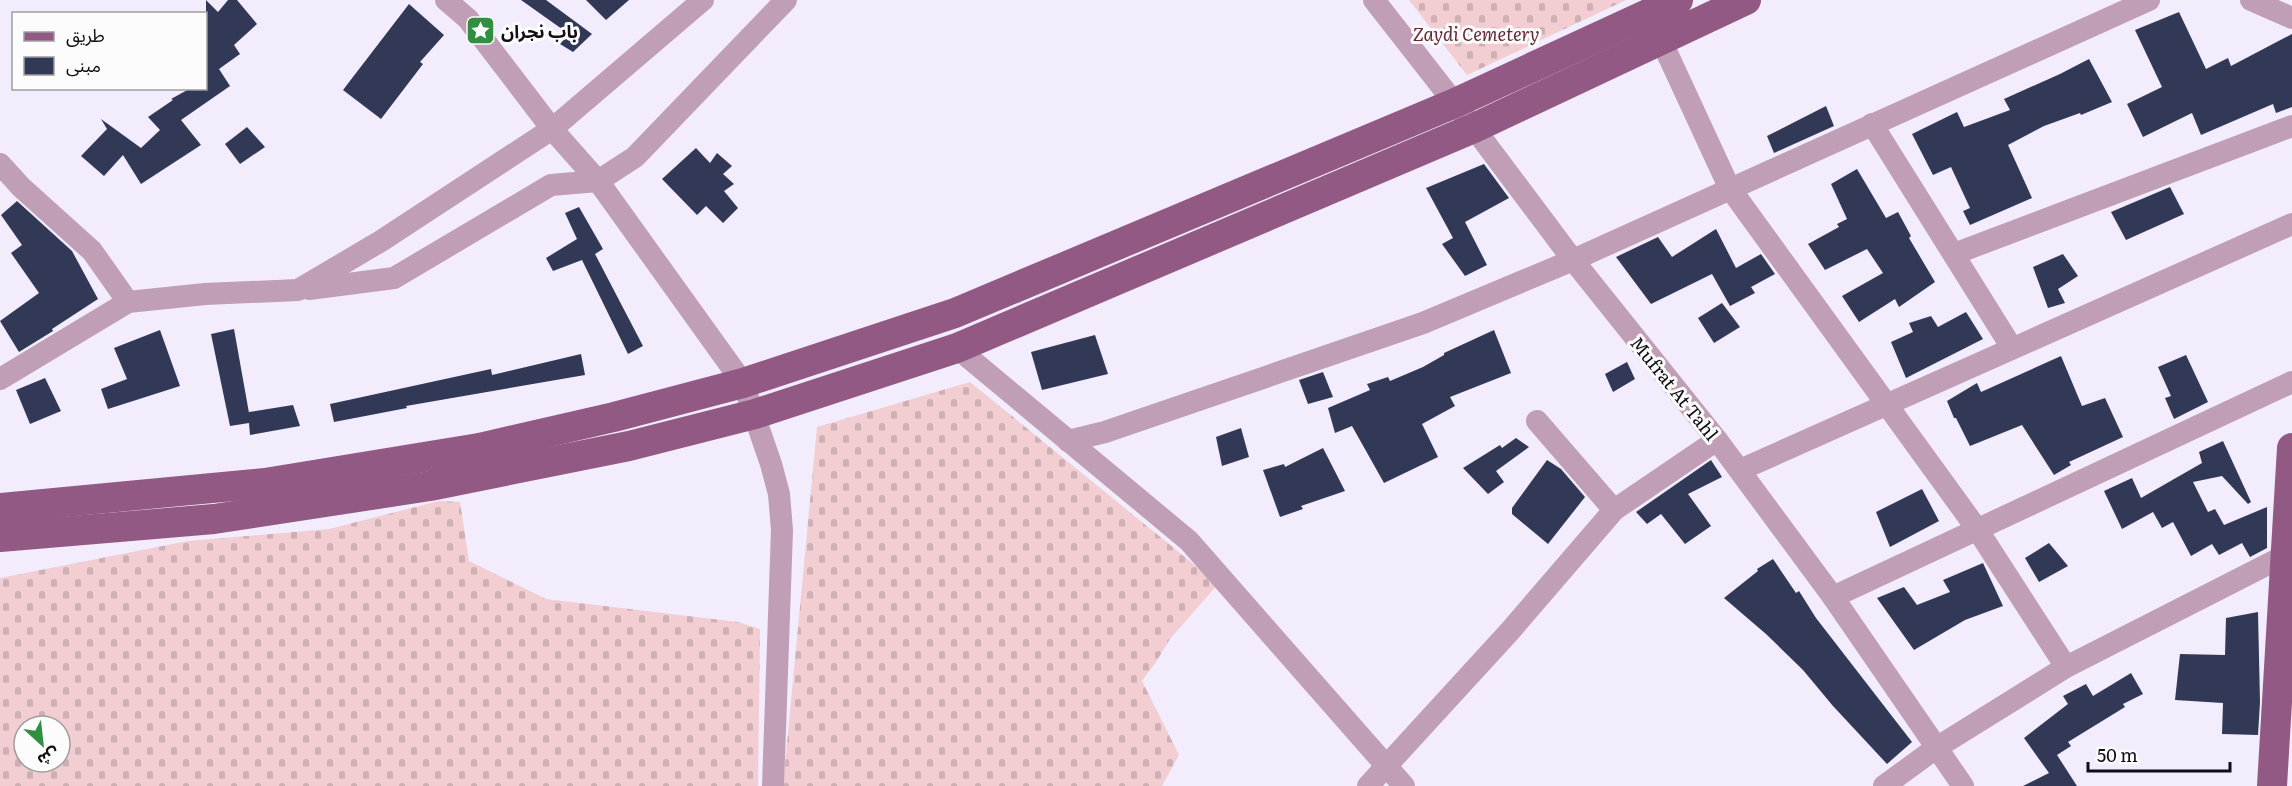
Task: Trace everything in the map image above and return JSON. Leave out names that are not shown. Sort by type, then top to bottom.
[{"type":"main road","points":[[0,508],[265,483],[479,448],[614,417],[743,383],[955,313],[1455,103],[1678,0]]},
{"type":"main road","points":[[0,537],[273,512],[430,486],[628,446],[754,414],[957,348],[1474,128],[1746,0]]},
{"type":"main road","points":[[2272,786],[2292,448]]},
{"type":"street","points":[[447,0],[468,19],[552,129],[598,181],[743,383],[779,494],[782,530],[773,786]]},
{"type":"street","points":[[298,290],[381,241],[552,129],[703,0]]},
{"type":"street","points":[[0,379],[128,302],[205,294],[298,290],[394,278],[551,184],[598,181],[635,157],[786,0]]},
{"type":"street","name":"Mufrat At Tahl","points":[[1374,0],[1573,260],[1740,470],[1833,597],[1963,786]]},
{"type":"street","points":[[1068,441],[1105,432],[1423,323],[1573,260],[2149,0]]},
{"type":"street","points":[[2252,0],[2292,18]]},
{"type":"street","points":[[1662,40],[1729,188],[1977,529],[2066,667]]},
{"type":"street","points":[[1872,124],[2012,348]]},
{"type":"street","points":[[1953,254],[2292,126]]},
{"type":"street","points":[[0,164],[21,187],[92,251],[128,302]]},
{"type":"street","points":[[1740,470],[2292,225]]},
{"type":"street","points":[[957,348],[1189,541],[1404,786]]},
{"type":"street","points":[[1833,597],[2292,382]]},
{"type":"street","points":[[1537,421],[1614,510]]},
{"type":"street","points":[[1368,786],[1510,631],[1614,510],[1717,440]]},
{"type":"street","points":[[1884,786],[1936,748],[2066,667],[2286,555]]},
{"type":"green space","name":"Zaydi Cemetery","points":[[1409,0],[1626,0],[1467,75]]},
{"type":"green space","points":[[970,382],[1218,584],[1170,639],[1142,681],[1179,755],[1162,786],[783,786],[817,427]]},
{"type":"green space","points":[[439,501],[460,502],[469,561],[546,599],[738,622],[760,629],[758,786],[0,786],[0,578],[188,541],[329,529]]},
{"type":"building","points":[[206,0],[218,12],[228,0],[237,0],[257,24],[234,45],[240,54],[219,69],[230,86],[181,120],[201,145],[141,184],[123,155],[104,176],[81,156],[107,129],[101,119],[141,148],[160,130],[148,117],[173,100],[171,99],[187,90],[207,90]]},
{"type":"building","points":[[521,0],[546,0],[592,34],[573,52],[560,44],[569,34]]},
{"type":"building","points":[[586,0],[629,0],[606,20]]},
{"type":"building","points":[[409,4],[444,35],[420,62],[423,64],[381,119],[343,90]]},
{"type":"building","points":[[2179,12],[2206,69],[2228,58],[2231,66],[2292,34],[2292,107],[2276,113],[2273,104],[2201,135],[2192,113],[2143,137],[2127,104],[2162,87],[2135,30]]},
{"type":"building","points":[[2089,59],[2112,102],[2081,115],[2080,113],[2044,126],[2008,145],[2032,198],[1970,225],[1963,211],[1970,208],[1951,167],[1933,175],[1912,134],[1957,112],[1964,127],[2010,110],[2004,99]]},
{"type":"building","points":[[1826,106],[1834,126],[1774,153],[1767,136]]},
{"type":"building","points":[[247,127],[265,147],[240,164],[225,144]]},
{"type":"building","points":[[696,148],[710,163],[717,153],[732,166],[723,174],[734,184],[724,191],[738,208],[723,223],[706,206],[697,215],[662,179]]},
{"type":"building","points":[[1484,164],[1509,198],[1465,222],[1487,265],[1465,276],[1442,244],[1453,238],[1426,188]]},
{"type":"building","points":[[1857,169],[1886,218],[1898,212],[1911,236],[1909,238],[1935,282],[1899,307],[1895,299],[1859,322],[1842,296],[1883,273],[1867,249],[1825,270],[1808,244],[1839,227],[1837,224],[1847,219],[1831,184]]},
{"type":"building","points":[[2170,187],[2184,214],[2126,240],[2111,212]]},
{"type":"building","points":[[17,201],[72,251],[98,299],[19,352],[0,321],[39,293],[11,253],[22,245],[1,215]]},
{"type":"building","points":[[579,207],[603,249],[595,254],[643,346],[628,354],[582,260],[553,271],[546,258],[577,239],[565,213]]},
{"type":"building","points":[[1716,229],[1736,268],[1761,254],[1775,274],[1751,287],[1755,293],[1730,306],[1712,274],[1651,304],[1616,257],[1658,237],[1672,257]]},
{"type":"building","points":[[2063,254],[2078,276],[2058,289],[2065,303],[2048,308],[2033,267]]},
{"type":"building","points":[[1722,303],[1740,327],[1714,343],[1698,318]]},
{"type":"building","points":[[1966,312],[1983,339],[1906,378],[1891,342],[1913,332],[1909,323],[1931,316],[1938,327]]},
{"type":"building","points":[[234,329],[249,413],[293,405],[300,426],[250,435],[249,423],[230,426],[211,334]]},
{"type":"building","points":[[160,330],[180,386],[108,409],[101,389],[127,379],[114,348]]},
{"type":"building","points":[[1494,330],[1511,373],[1450,397],[1455,406],[1422,424],[1438,457],[1384,483],[1352,426],[1335,433],[1328,408],[1370,390],[1367,384],[1388,377],[1390,381],[1423,367],[1444,353]]},
{"type":"building","points":[[1095,335],[1108,374],[1042,390],[1031,352]]},
{"type":"building","points":[[581,354],[585,375],[406,406],[407,408],[334,422],[330,404],[491,369],[492,375]]},
{"type":"building","points":[[2186,355],[2208,402],[2174,419],[2165,398],[2171,396],[2158,367]]},
{"type":"building","points":[[2061,356],[2082,406],[2105,398],[2123,437],[2069,462],[2071,465],[2054,475],[2022,425],[1970,446],[1947,401],[1977,383],[1981,392]]},
{"type":"building","points":[[1627,362],[1635,379],[1613,392],[1605,374]]},
{"type":"building","points":[[1323,372],[1333,397],[1308,404],[1299,380]]},
{"type":"building","points":[[45,378],[61,411],[30,424],[16,390]]},
{"type":"building","points":[[1241,428],[1249,457],[1222,466],[1216,437]]},
{"type":"building","points":[[1516,438],[1529,447],[1496,471],[1504,482],[1488,494],[1463,468],[1500,445],[1502,448]]},
{"type":"building","points":[[2223,441],[2251,502],[2248,504],[2222,476],[2193,482],[2208,512],[2215,509],[2224,525],[2267,507],[2267,548],[2250,557],[2242,543],[2219,555],[2212,544],[2191,556],[2173,522],[2162,528],[2153,512],[2122,529],[2104,491],[2132,478],[2141,498],[2202,463],[2199,452]]},
{"type":"building","points":[[1323,448],[1345,491],[1301,506],[1303,509],[1280,517],[1263,470],[1284,464],[1285,467]]},
{"type":"building","points":[[1547,460],[1561,469],[1585,497],[1548,544],[1512,514],[1512,508]]},
{"type":"building","points":[[1711,460],[1722,477],[1688,494],[1711,526],[1685,544],[1661,514],[1647,524],[1636,512]]},
{"type":"building","points":[[1922,489],[1939,521],[1890,547],[1876,512]]},
{"type":"building","points":[[2049,543],[2068,566],[2039,582],[2025,558]]},
{"type":"building","points":[[1773,559],[1796,593],[1799,591],[1816,618],[1912,742],[1887,764],[1803,670],[1724,598],[1758,571],[1757,569]]},
{"type":"building","points":[[1983,563],[2003,606],[1965,620],[1914,650],[1877,598],[1904,587],[1917,605],[1950,592],[1943,580]]},
{"type":"building","points":[[2258,612],[2260,702],[2258,735],[2222,734],[2223,703],[2175,700],[2180,654],[2225,655],[2226,618]]},
{"type":"building","points":[[2131,673],[2143,694],[2123,704],[2125,707],[2068,742],[2071,746],[2057,755],[2077,786],[2023,786],[2049,773],[2024,738],[2068,704],[2063,696],[2086,684],[2093,696]]},
{"type":"place","name":"باب نجران","points":[[480,30]]}]
